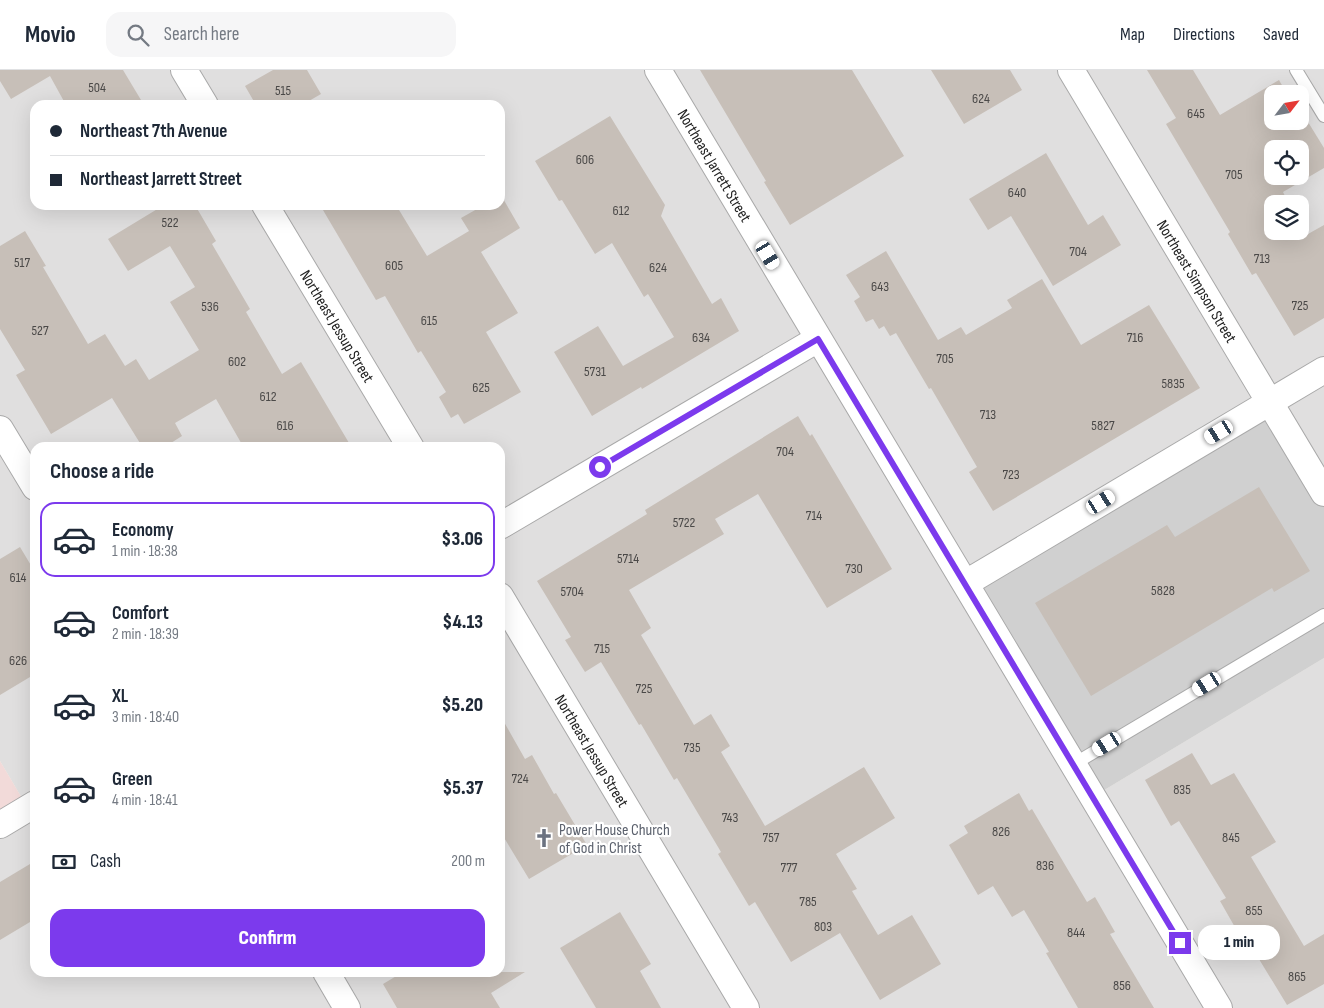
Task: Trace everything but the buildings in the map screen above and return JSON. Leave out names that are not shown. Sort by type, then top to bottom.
[{"type":"street","points":[[184,70],[202,100]]},
{"type":"street","name":"Northeast Jarrett Street","points":[[658,70],[1219,1008]]},
{"type":"street","name":"Northeast Simpson Street","points":[[1071,70],[1324,493]]},
{"type":"street","name":"Northeast Jessup Street","points":[[268,210],[407,442]]},
{"type":"street","points":[[505,523],[818,339]]},
{"type":"street","points":[[966,584],[1324,370]]},
{"type":"street","points":[[0,429],[30,479]]},
{"type":"street","name":"Northeast Jessup Street","points":[[505,604],[746,1008]]},
{"type":"street","points":[[0,825],[30,807]]},
{"type":"street","points":[[329,977],[347,1008]]},
{"type":"lane","points":[[1296,70],[1324,116]]},
{"type":"lane","points":[[1074,764],[1324,615]]},
{"type":"shaded area","points":[[0,70],[1324,70],[1324,500],[1096,795],[1324,658],[1324,1008],[0,1008],[0,820],[26,805],[0,761]]},
{"type":"shaded area","points":[[1269,407],[1324,500],[1324,658],[1096,795],[971,585]]},
{"type":"shaded area","points":[[0,761],[26,805],[0,820]]},
{"type":"place","name":"Power House Church of God in Christ","points":[[544,838]]},
{"type":"route","points":[[600,467],[818,339],[1180,943]]}]
